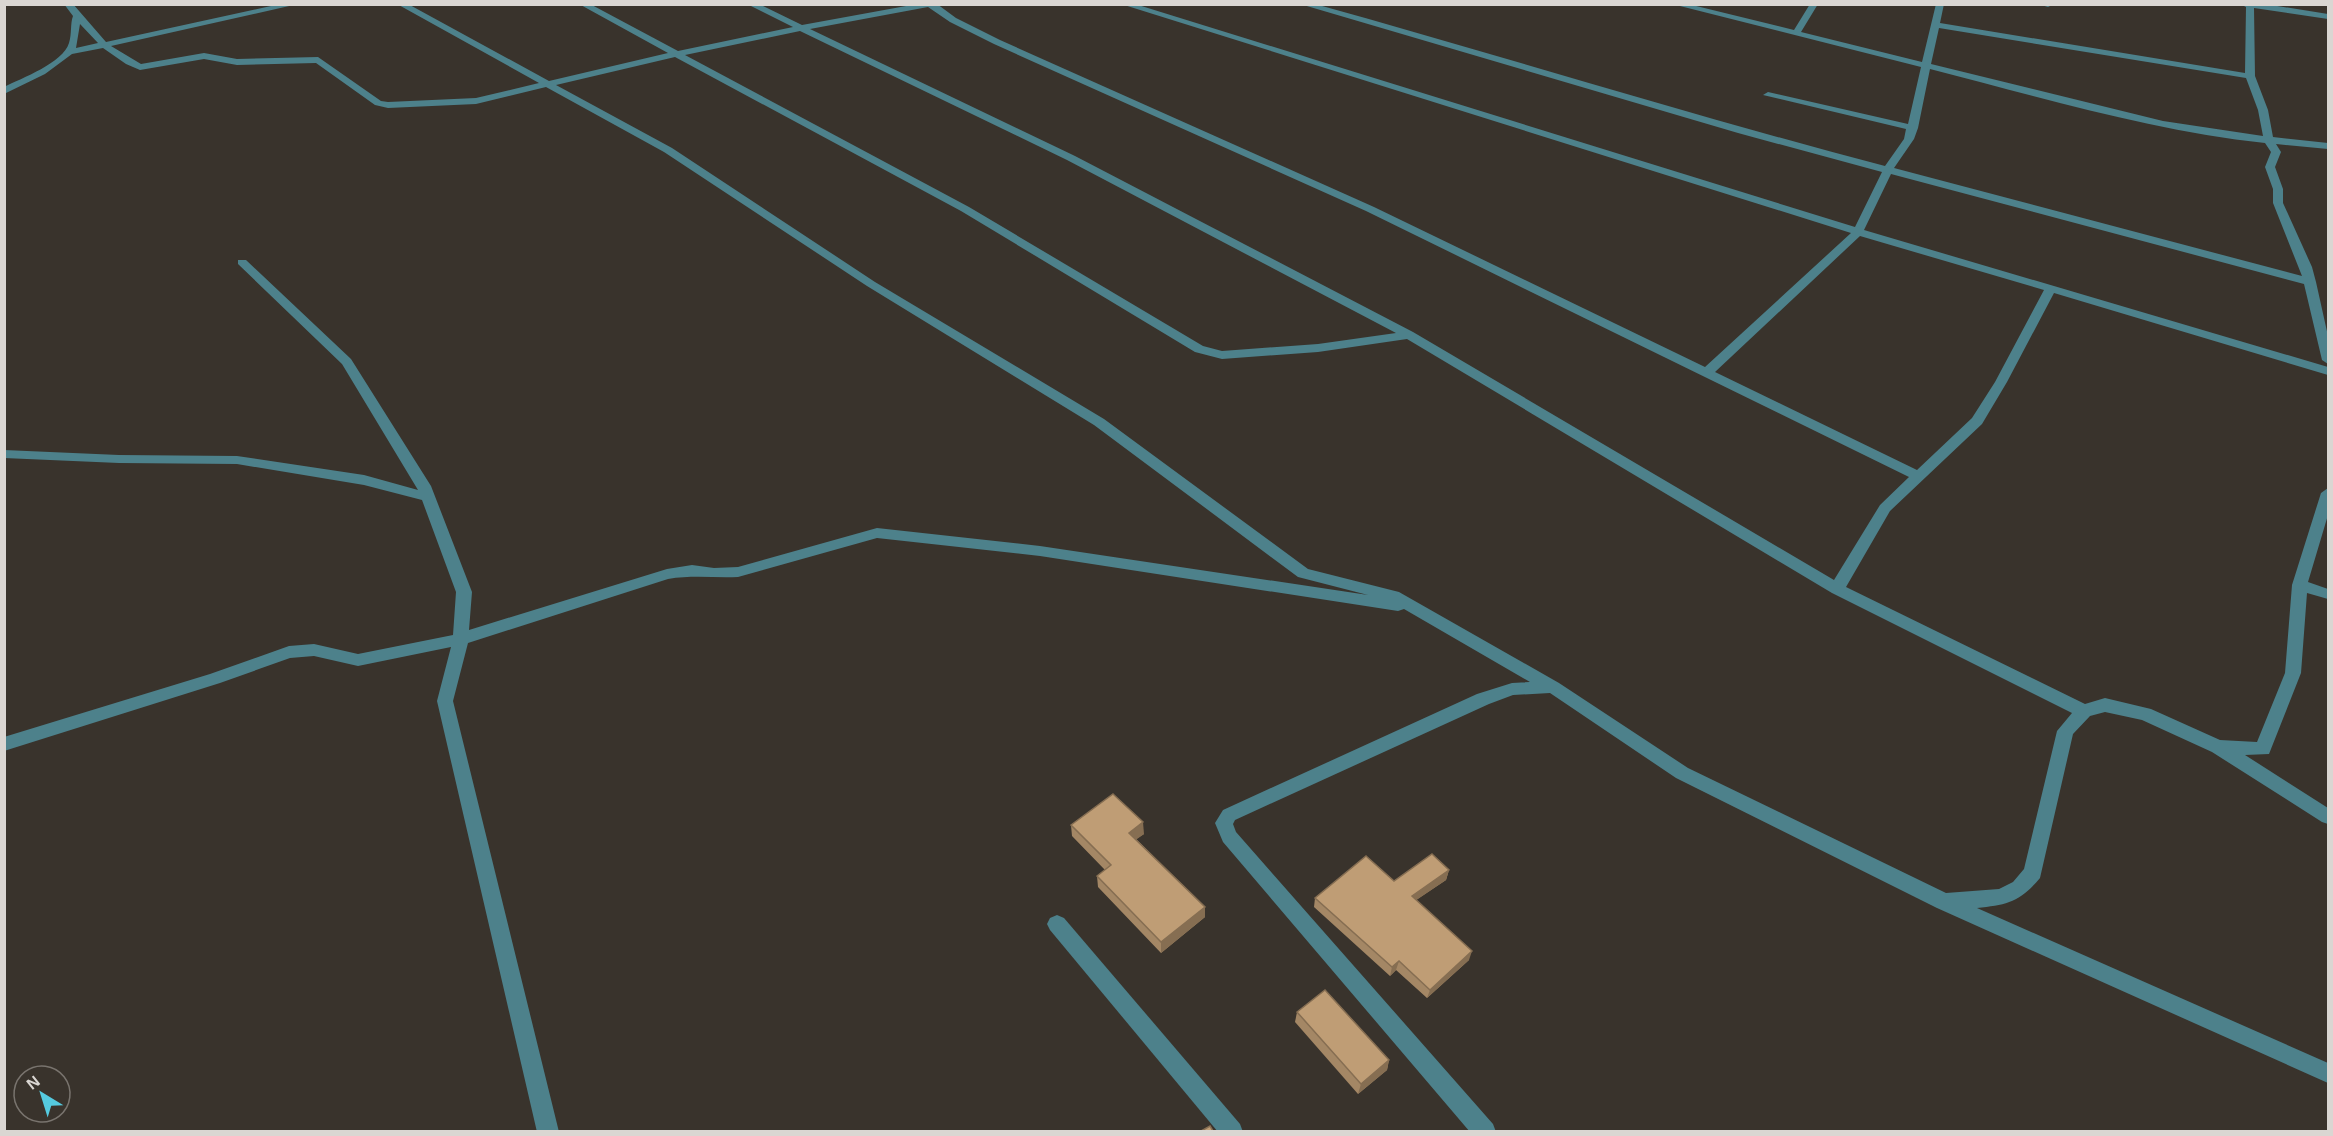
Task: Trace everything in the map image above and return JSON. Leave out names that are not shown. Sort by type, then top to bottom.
[{"type":"street","points":[[68,4],[76,17],[103,44],[140,67],[204,56],[237,63],[318,60],[378,103],[388,105],[477,100],[677,54],[930,5],[953,20],[997,42],[1370,209],[1919,476]]},
{"type":"street","points":[[70,52],[294,4]]},
{"type":"street","points":[[401,4],[668,150],[871,284],[1099,422],[1292,567],[1315,578],[1377,591],[1413,607],[1552,687],[1682,773],[1944,902],[2328,1073]]},
{"type":"street","points":[[583,4],[965,209],[1199,349],[1222,355],[1318,348],[1409,335]]},
{"type":"street","points":[[751,4],[1071,158],[1409,335],[1837,589],[2084,711]]},
{"type":"street","points":[[1125,4],[1858,232],[2328,370]]},
{"type":"street","points":[[1304,4],[1442,42],[1741,131],[2310,282]]},
{"type":"street","points":[[1676,4],[2163,124],[2229,136],[2328,146]]},
{"type":"street","points":[[1796,34],[1814,4]]},
{"type":"street","points":[[1707,372],[1858,232],[1888,171],[1909,139],[1941,4]]},
{"type":"street","points":[[2328,16],[2247,5],[2250,76],[2263,110],[2268,140],[2276,152],[2270,167],[2278,189],[2278,203],[2306,267],[2328,360]]},
{"type":"street","points":[[4,91],[57,63],[70,52],[74,44],[76,17]]},
{"type":"street","points":[[1937,25],[2250,76]]},
{"type":"street","points":[[1768,95],[1913,128]]},
{"type":"street","points":[[242,262],[347,362],[424,486],[464,592],[461,639],[445,701],[548,1131]]},
{"type":"street","points":[[1837,589],[1885,508],[1977,421],[2001,382],[2050,290]]},
{"type":"street","points":[[4,454],[119,459],[237,460],[364,480],[428,497]]},
{"type":"street","points":[[2218,747],[2263,749],[2293,673],[2300,585],[2328,493]]},
{"type":"street","points":[[4,744],[214,679],[289,652],[314,650],[358,660],[461,639],[667,573],[692,570],[738,572],[877,533],[1040,551],[1413,607]]},
{"type":"street","points":[[2300,585],[2328,594]]},
{"type":"street","points":[[1485,1131],[1229,836],[1224,823],[1229,815],[1483,699],[1512,689],[1552,687]]},
{"type":"street","points":[[1944,902],[2000,897],[2020,888],[2033,872],[2065,731],[2084,711],[2105,705],[2145,714],[2218,747],[2328,817]]},
{"type":"street","points":[[1057,924],[1232,1131]]},
{"type":"building","points":[[1113,794],[1143,822],[1129,833],[1205,907],[1161,942],[1097,876],[1111,865],[1071,825]]},
{"type":"building","points":[[1432,854],[1449,870],[1412,896],[1472,951],[1430,990],[1399,961],[1392,967],[1315,898],[1366,856],[1394,881]]},
{"type":"building","points":[[1325,990],[1389,1060],[1361,1084],[1297,1012]]},
{"type":"building","points":[[1210,1126],[1213,1131],[1201,1131]]}]
